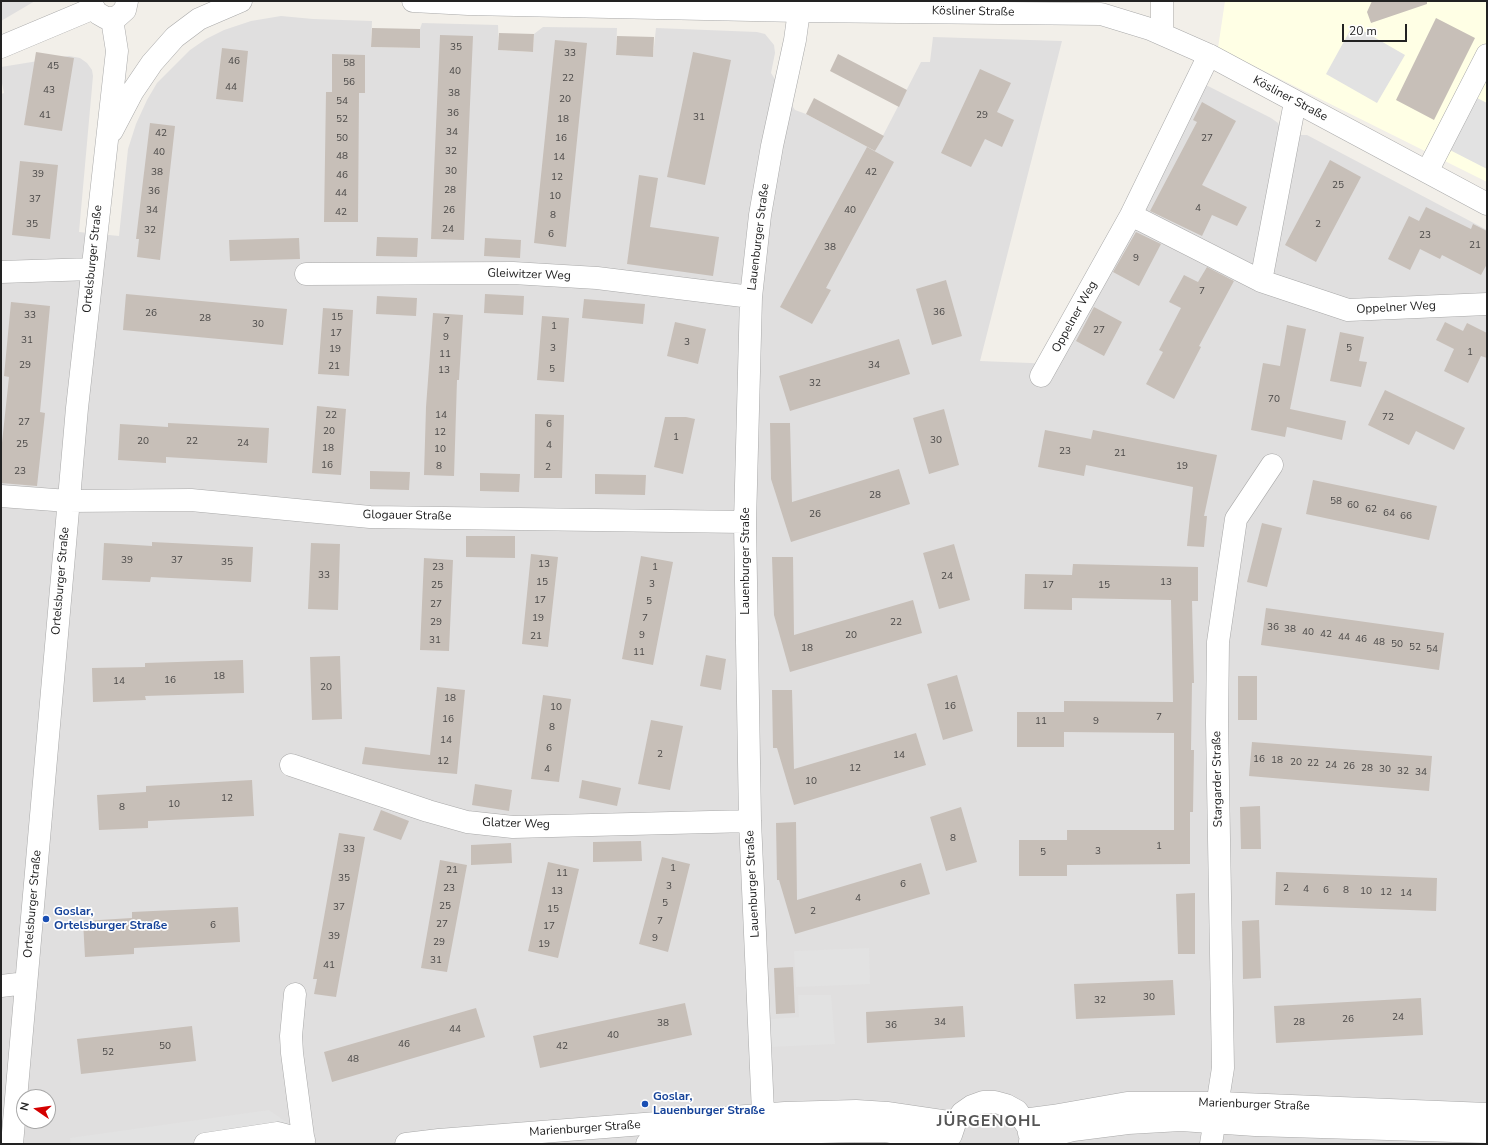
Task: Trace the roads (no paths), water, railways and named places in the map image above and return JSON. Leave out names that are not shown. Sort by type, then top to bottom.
[{"type":"street","points":[[1,46],[100,9],[121,15],[125,10],[127,1]]},
{"type":"street","points":[[106,143],[133,91],[152,63],[175,38],[199,20],[241,1]]},
{"type":"street","name":"Kösliner Straße","points":[[414,1],[799,11],[987,7],[1101,14],[1150,29],[1210,55],[1487,204]]},
{"type":"street","points":[[1162,1],[1162,34]]},
{"type":"street","name":"Ortelsburger Straße","points":[[12,1144],[68,501],[116,51],[100,9]]},
{"type":"street","name":"Lauenburger Straße","points":[[764,1125],[750,820],[745,522],[751,298],[760,215],[772,146],[795,40],[799,11]]},
{"type":"street","name":"Oppelner Weg","points":[[1041,376],[1131,215],[1210,55]]},
{"type":"street","points":[[1427,172],[1487,55]]},
{"type":"street","points":[[1261,281],[1295,102]]},
{"type":"street","name":"Oppelner Weg","points":[[1131,215],[1261,281],[1348,310],[1487,304]]},
{"type":"street","points":[[1,272],[92,269]]},
{"type":"street","name":"Gleiwitzer Weg","points":[[306,274],[521,273],[597,278],[751,298]]},
{"type":"street","name":"Stargarder Straße","points":[[1214,1124],[1223,1068],[1217,724],[1218,642],[1236,519],[1272,465]]},
{"type":"street","name":"Glogauer Straße","points":[[1,496],[68,501],[191,500],[370,516],[745,522]]},
{"type":"street","name":"Glatzer Weg","points":[[291,766],[428,811],[467,822],[513,827],[750,820]]},
{"type":"street","points":[[1,986],[26,983]]},
{"type":"street","points":[[205,1144],[278,1133],[304,1142],[292,1053],[291,1036],[295,994]]},
{"type":"street","name":"Marienburger Straße","points":[[950,1144],[952,1130],[962,1113],[972,1106],[983,1102],[995,1102],[1006,1105],[1016,1112],[1028,1127],[1030,1143],[1073,1130],[1128,1123],[1181,1120],[1214,1124],[1462,1129],[1487,1132]]},
{"type":"street","name":"Marienburger Straße","points":[[1023,1120],[1126,1103],[1214,1124]]},
{"type":"street","name":"Marienburger Straße","points":[[786,1130],[856,1112],[887,1113],[955,1123]]},
{"type":"street","name":"Marienburger Straße","points":[[1462,1129],[1487,1114]]},
{"type":"street","name":"Marienburger Straße","points":[[647,1144],[764,1125]]},
{"type":"street","name":"Marienburger Straße","points":[[406,1144],[439,1140],[764,1125],[786,1130],[885,1131],[943,1144]]},
{"type":"place","name":"Goslar, Ortelsburger Straße","points":[[46,919]]},
{"type":"place","name":"Goslar, Lauenburger Straße","points":[[645,1104]]},
{"type":"district","name":"JÜRGENOHL","points":[[989,1122]]}]
